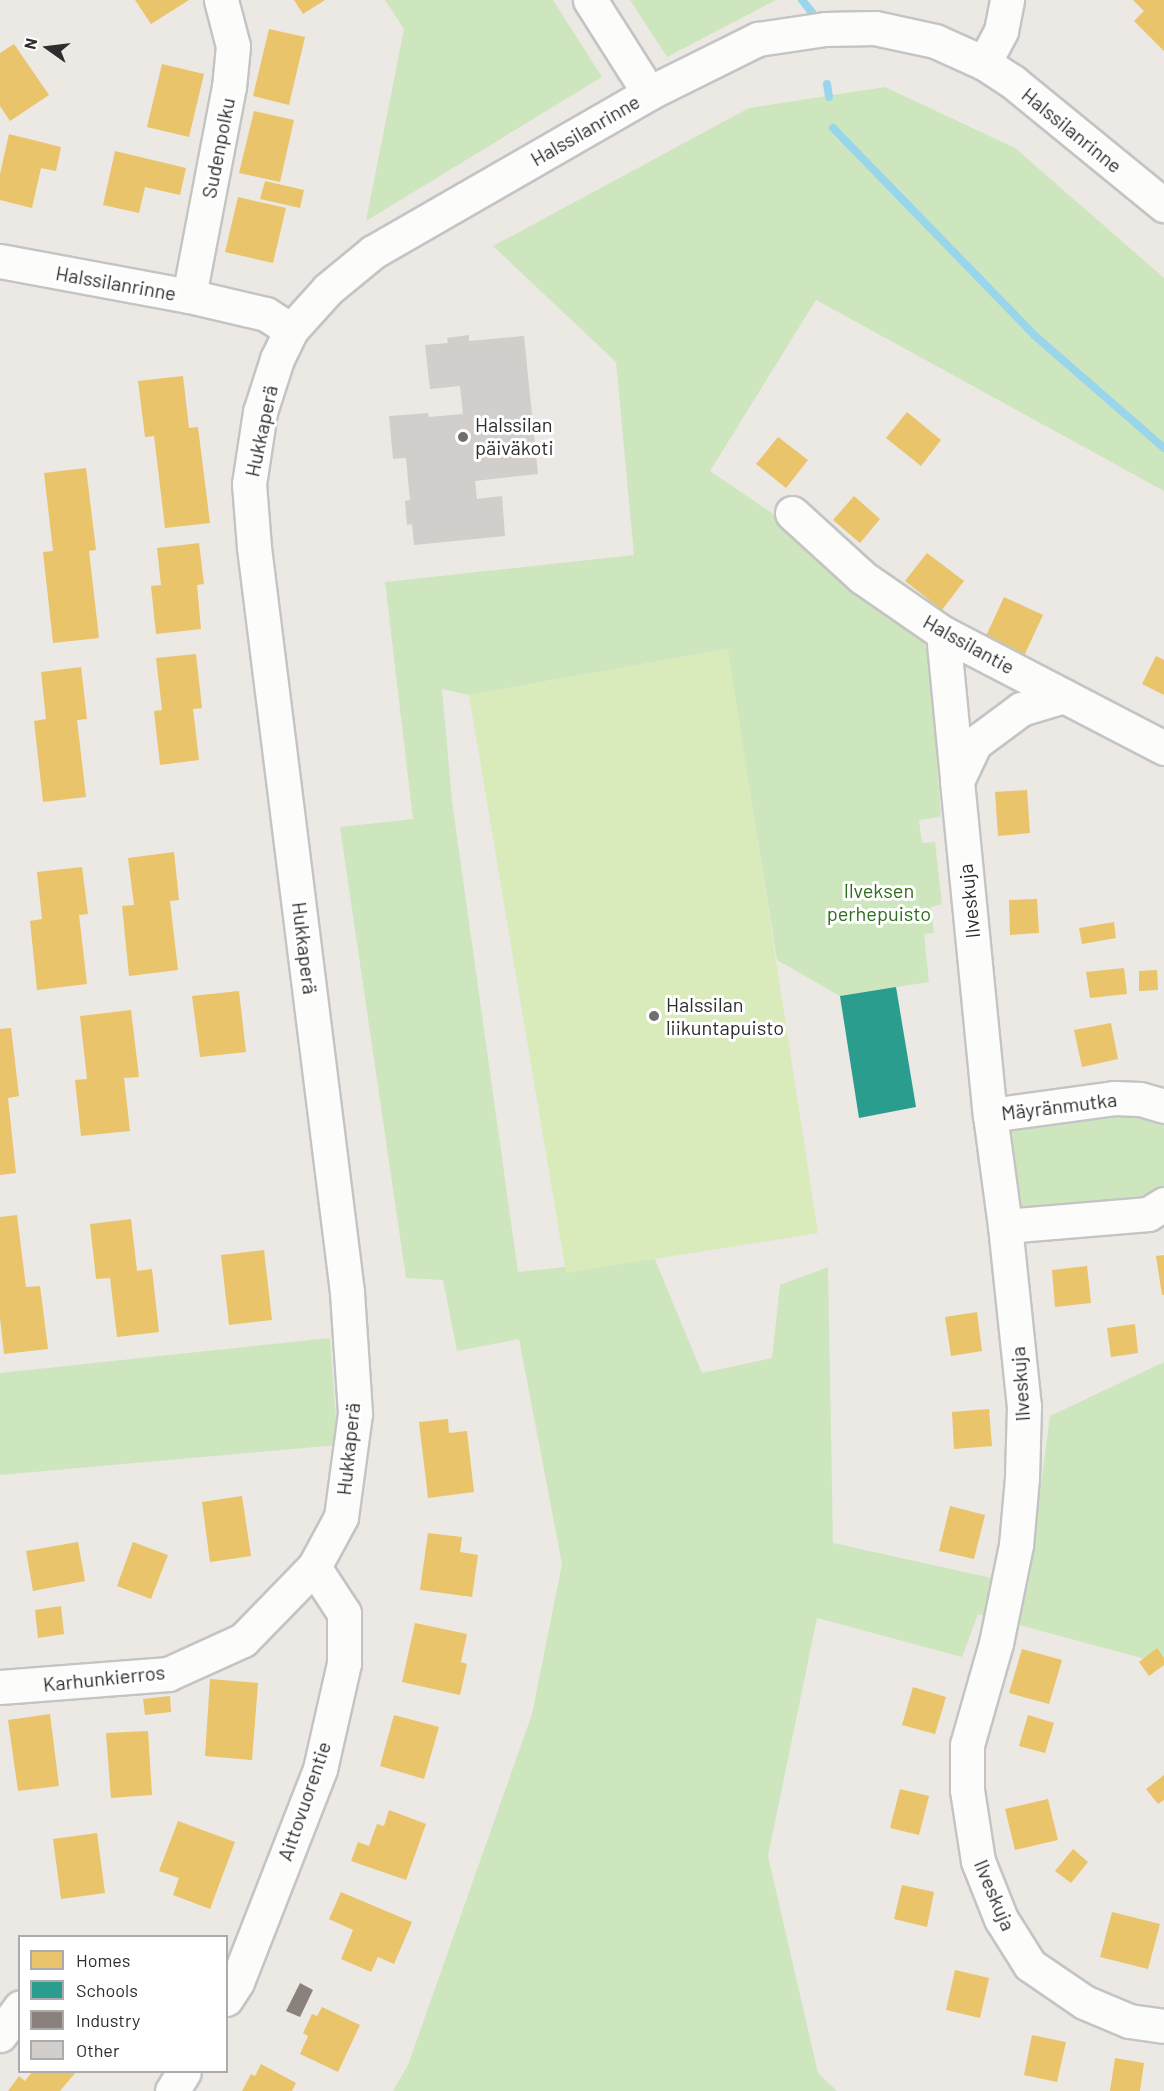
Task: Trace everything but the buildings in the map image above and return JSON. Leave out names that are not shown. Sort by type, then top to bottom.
[{"type":"street","name":"Sudenpolku","points":[[189,296],[229,87],[233,46],[221,0]]},
{"type":"street","points":[[590,0],[649,93]]},
{"type":"street","points":[[984,63],[1001,31],[1007,0]]},
{"type":"street","name":"Halssilanrinne","points":[[0,261],[189,296],[266,314],[291,330],[328,289],[373,252],[649,93],[758,39],[825,28],[875,28],[935,41],[984,63],[1013,82],[1164,205]]},
{"type":"street","name":"Hukkaperä","points":[[291,330],[278,359],[260,412],[249,484],[254,547],[347,1292],[355,1413],[340,1517],[314,1567]]},
{"type":"street","name":"Halssilantie","points":[[792,513],[862,577],[943,633],[1164,748]]},
{"type":"street","name":"Ilveskuja","points":[[943,633],[990,1115],[1005,1226],[1024,1406],[1022,1478],[1016,1545],[996,1643],[967,1745],[967,1790],[978,1861],[1001,1919],[1030,1965],[1084,2002],[1129,2021],[1164,2026]]},
{"type":"street","points":[[957,781],[975,743],[1021,709],[1064,696]]},
{"type":"street","name":"Mäyränmutka","points":[[990,1115],[1114,1098],[1140,1099],[1164,1106]]},
{"type":"street","points":[[1005,1226],[1148,1214],[1164,1204]]},
{"type":"street","name":"Karhunkierros","points":[[0,1687],[168,1674],[243,1640],[314,1567]]},
{"type":"street","name":"Aittovuorentie","points":[[230,1987],[320,1769],[344,1663],[344,1613],[314,1567]]},
{"type":"street","points":[[0,2035],[18,2010]]},
{"type":"street","points":[[172,2091],[183,2073]]},
{"type":"green space","points":[[385,0],[553,0],[602,77],[366,221],[404,29]]},
{"type":"green space","points":[[630,0],[776,0],[667,57]]},
{"type":"green space","name":"Ilveksen perhepuisto","points":[[885,87],[1015,148],[1164,278],[1164,491],[816,300],[710,471],[822,547],[921,634],[929,656],[941,817],[919,820],[922,843],[935,842],[942,904],[931,907],[934,933],[924,934],[929,982],[840,996],[777,960],[727,649],[469,695],[442,689],[452,801],[518,1272],[654,1257],[702,1373],[772,1358],[780,1285],[828,1267],[833,1543],[1028,1586],[1050,1416],[1164,1362],[1164,1664],[978,1614],[962,1657],[817,1618],[768,1856],[818,2073],[837,2091],[393,2091],[408,2065],[532,1714],[562,1564],[519,1339],[457,1351],[443,1280],[406,1278],[340,827],[413,819],[385,582],[634,555],[616,362],[493,246],[749,108]]},
{"type":"green space","name":"Halssilan liikuntapuisto","points":[[728,649],[818,1233],[566,1273],[469,695]]},
{"type":"green space","points":[[1164,1106],[1164,1204],[1005,1226],[990,1115]]},
{"type":"green space","points":[[330,1338],[338,1445],[0,1475],[0,1373]]},
{"type":"waterway","points":[[802,0],[818,20]]},
{"type":"waterway","points":[[827,84],[829,97]]},
{"type":"waterway","points":[[833,128],[1034,335],[1164,448]]},
{"type":"place","name":"Halssilan päiväkoti","points":[[463,437]]},
{"type":"place","name":"Halssilan liikuntapuisto","points":[[654,1016]]}]
